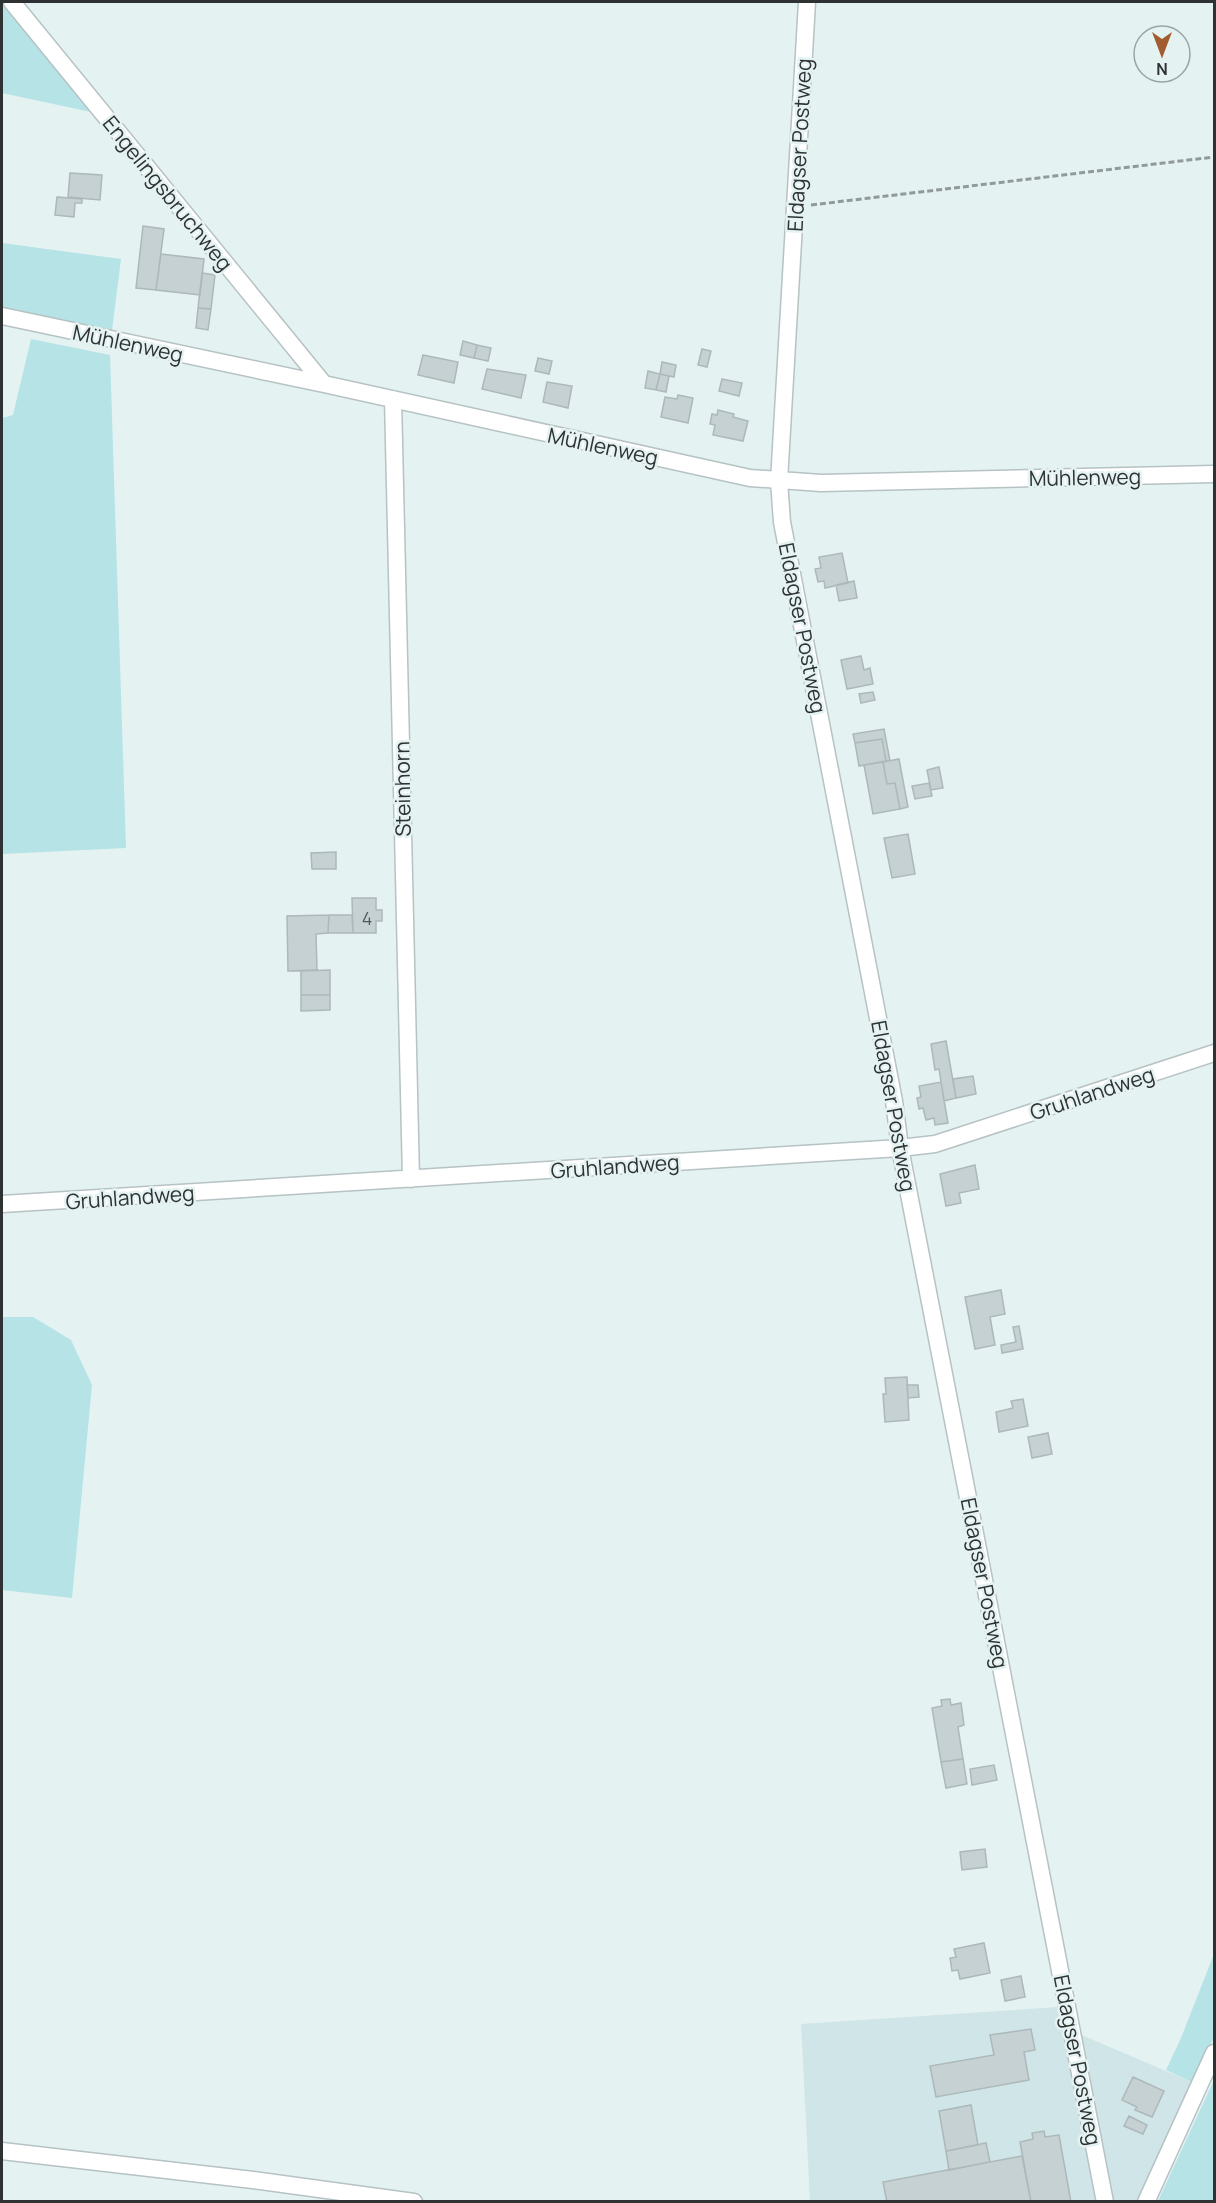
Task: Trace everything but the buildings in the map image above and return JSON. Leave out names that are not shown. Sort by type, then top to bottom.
[{"type":"street","name":"Engelingsbruchweg","points":[[12,2],[324,384]]},
{"type":"street","name":"Eldagser Postweg","points":[[807,2],[779,481],[782,522],[894,1101],[900,1148],[1105,2202]]},
{"type":"street","name":"Mühlenweg","points":[[2,316],[324,384],[738,476],[820,483],[1215,474]]},
{"type":"street","name":"Steinhorn","points":[[393,399],[411,1179]]},
{"type":"street","name":"Gruhlandweg","points":[[2,1204],[935,1144],[1215,1053]]},
{"type":"street","points":[[1146,2202],[1215,2053]]},
{"type":"street","points":[[2,2151],[253,2180],[414,2202]]},
{"type":"path","points":[[795,207],[1215,157]]},
{"type":"shaded area","points":[[2,2],[4,2],[91,112],[2,93]]},
{"type":"shaded area","points":[[2,243],[121,259],[112,330],[2,307]]},
{"type":"shaded area","points":[[31,339],[110,355],[126,848],[2,854],[2,418],[13,415]]},
{"type":"shaded area","points":[[2,1317],[33,1317],[71,1340],[92,1385],[72,1598],[2,1590]]},
{"type":"shaded area","points":[[1214,1954],[1214,2037],[1194,2083],[1166,2070]]},
{"type":"shaded area","points":[[1058,2007],[1063,2027],[1194,2083],[1137,2201],[810,2201],[801,2024]]},
{"type":"shaded area","points":[[1214,2080],[1214,2201],[1158,2201]]}]
